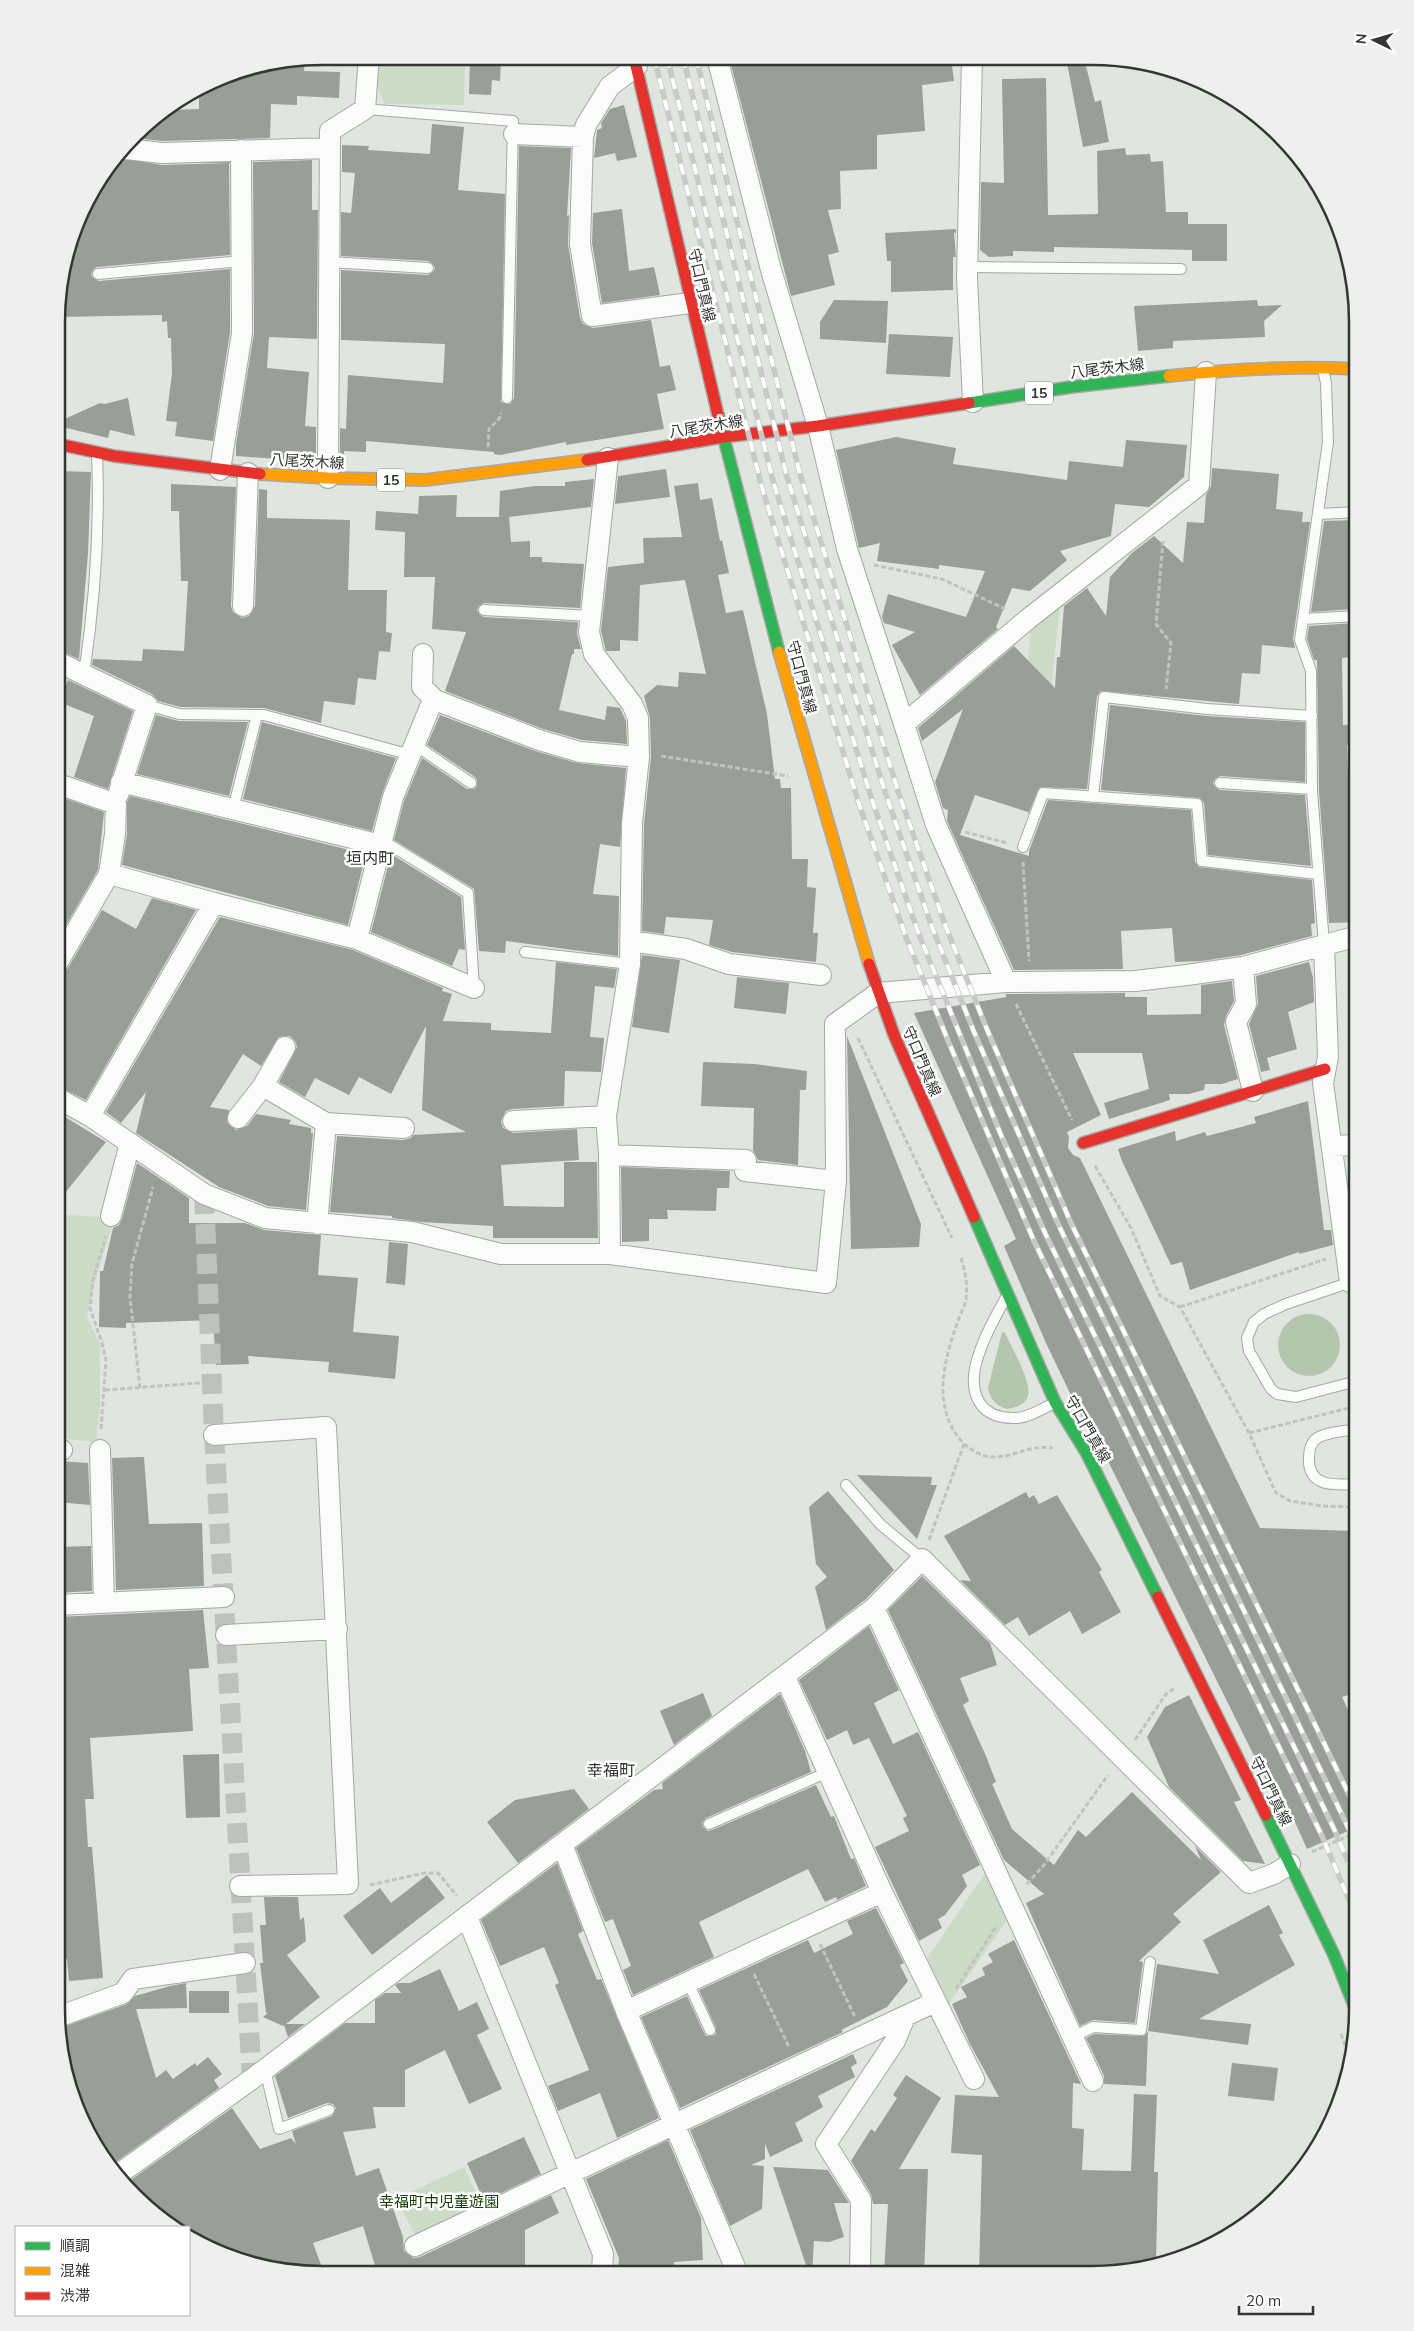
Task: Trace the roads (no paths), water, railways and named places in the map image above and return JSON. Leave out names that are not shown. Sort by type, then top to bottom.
[{"type":"main road","name":"守口門真線","points":[[636,65],[690,303],[723,437],[796,715],[878,993],[902,1053],[1055,1402],[1086,1452],[1290,1864],[1334,1955],[1349,1993]]},
{"type":"main road","name":"八尾茨木線","points":[[65,445],[97,452],[248,473],[328,478],[425,480],[608,458],[723,437],[818,426],[973,402],[1206,372],[1322,367],[1349,368]]},
{"type":"main road","points":[[1083,1143],[1325,1069]]},
{"type":"street","points":[[328,478],[330,131],[365,109],[368,65]]},
{"type":"street","points":[[632,65],[610,86],[586,125],[583,136],[580,244],[592,316],[690,303]]},
{"type":"street","points":[[719,65],[771,270],[818,426],[850,560],[936,825],[1006,982]]},
{"type":"street","points":[[972,65],[968,267],[973,402]]},
{"type":"street","points":[[514,134],[583,136]]},
{"type":"street","points":[[131,150],[162,153],[330,148]]},
{"type":"street","points":[[220,470],[242,333],[241,150]]},
{"type":"street","points":[[904,724],[1028,620],[1199,485],[1206,372]]},
{"type":"street","points":[[608,458],[589,632],[594,654],[632,704],[638,718],[638,754],[632,823],[630,964],[606,1116],[609,1155],[610,1254]]},
{"type":"street","points":[[243,606],[248,473]]},
{"type":"street","points":[[424,654],[422,687],[435,700],[539,740],[580,752],[638,754]]},
{"type":"street","points":[[65,665],[148,705],[121,782],[116,804],[116,834],[109,874],[65,950]]},
{"type":"street","points":[[357,939],[393,797],[430,707],[435,700]]},
{"type":"street","points":[[121,782],[381,843]]},
{"type":"street","points":[[65,786],[116,804]]},
{"type":"street","points":[[109,874],[357,939],[474,988]]},
{"type":"street","points":[[90,1116],[214,903]]},
{"type":"street","points":[[65,1102],[90,1116],[204,1194],[265,1218],[412,1232],[501,1254],[610,1254],[826,1283],[836,1181],[835,1024],[878,993],[1006,982],[1135,981],[1243,967],[1349,938]]},
{"type":"street","points":[[630,941],[686,949],[729,964],[821,975]]},
{"type":"street","points":[[1324,944],[1328,1056],[1323,1083],[1332,1146],[1337,1258],[1349,1275]]},
{"type":"street","points":[[1243,967],[1246,1004],[1236,1022],[1253,1091]]},
{"type":"street","points":[[238,1118],[263,1086],[285,1047]]},
{"type":"street","points":[[263,1086],[326,1123],[404,1128]]},
{"type":"street","points":[[513,1121],[606,1116]]},
{"type":"street","points":[[317,1224],[326,1123]]},
{"type":"street","points":[[111,1216],[130,1143]]},
{"type":"street","points":[[1332,1146],[1349,1145]]},
{"type":"street","points":[[609,1155],[746,1160],[745,1171],[836,1181]]},
{"type":"street","points":[[214,1435],[326,1427],[348,1884],[240,1886]]},
{"type":"street","points":[[100,1450],[104,1602]]},
{"type":"street","points":[[123,2171],[265,2069],[785,1677],[874,1608],[922,1560],[1249,1883],[1274,1874],[1290,1864]]},
{"type":"street","points":[[65,1604],[224,1597]]},
{"type":"street","points":[[874,1608],[1093,2082]]},
{"type":"street","points":[[226,1635],[337,1629]]},
{"type":"street","points":[[785,1677],[882,1892],[974,2079]]},
{"type":"street","points":[[562,1844],[626,2011],[735,2266]]},
{"type":"street","points":[[626,2011],[882,1892]]},
{"type":"street","points":[[470,1915],[570,2174],[604,2254],[603,2266]]},
{"type":"street","points":[[65,2014],[123,1992],[133,1979],[244,1962]]},
{"type":"street","points":[[415,2246],[904,2016],[938,2008]]},
{"type":"street","points":[[860,2266],[861,2200],[826,2144],[895,2041],[904,2016]]},
{"type":"lane","points":[[365,109],[513,121],[507,398]]},
{"type":"lane","points":[[98,274],[242,261]]},
{"type":"lane","points":[[329,262],[428,268]]},
{"type":"lane","points":[[968,267],[1180,269]]},
{"type":"lane","points":[[1322,367],[1326,383],[1328,442],[1300,640],[1311,671],[1312,789],[1324,944]]},
{"type":"lane","points":[[84,674],[96,555],[99,496],[97,452]]},
{"type":"lane","points":[[1319,514],[1349,512]]},
{"type":"lane","points":[[484,610],[591,616]]},
{"type":"lane","points":[[1303,619],[1349,616]]},
{"type":"lane","points":[[1094,797],[1104,697],[1207,709],[1312,716]]},
{"type":"lane","points":[[148,705],[179,714],[256,715],[413,750],[471,783]]},
{"type":"lane","points":[[233,809],[256,715]]},
{"type":"lane","points":[[1220,783],[1312,789]]},
{"type":"lane","points":[[1022,847],[1042,793],[1197,804],[1202,861],[1318,874]]},
{"type":"lane","points":[[381,843],[468,892],[474,988]]},
{"type":"lane","points":[[525,952],[630,964]]},
{"type":"lane","points":[[1349,1282],[1264,1314],[1254,1322],[1247,1338],[1249,1351],[1271,1389],[1277,1394],[1296,1397],[1349,1383]]},
{"type":"lane","points":[[1008,1293],[979,1352],[973,1382],[975,1396],[983,1408],[994,1416],[1017,1418],[1055,1402]]},
{"type":"lane","points":[[1349,1431],[1317,1438],[1312,1444],[1309,1454],[1309,1467],[1316,1479],[1326,1484],[1349,1484]]},
{"type":"lane","points":[[846,1485],[881,1525],[922,1560]]},
{"type":"lane","points":[[709,1824],[828,1772]]},
{"type":"lane","points":[[1073,2037],[1093,2027],[1141,2030],[1150,1962]]},
{"type":"lane","points":[[688,1982],[710,2030]]},
{"type":"lane","points":[[265,2069],[279,2129],[329,2110]]},
{"type":"tunnel","points":[[204,1194],[214,1435],[252,2079]]},
{"type":"railway","points":[[656,65],[761,484],[859,804],[906,937],[949,1043],[1034,1241],[1322,1836],[1349,1900]]},
{"type":"railway","points":[[669,65],[773,481],[872,800],[918,932],[1001,1135],[1046,1235],[1335,1831],[1349,1864]]},
{"type":"railway","points":[[685,65],[787,477],[886,795],[932,927],[974,1032],[1060,1228],[1349,1829]]},
{"type":"railway","points":[[698,65],[800,474],[898,791],[944,922],[986,1027],[1071,1223],[1349,1795]]},
{"type":"district","name":"垣内町","points":[[370,858]]},
{"type":"district","name":"幸福町","points":[[611,1770]]},
{"type":"park label","name":"幸福町中児童遊園","points":[[439,2201]]}]
